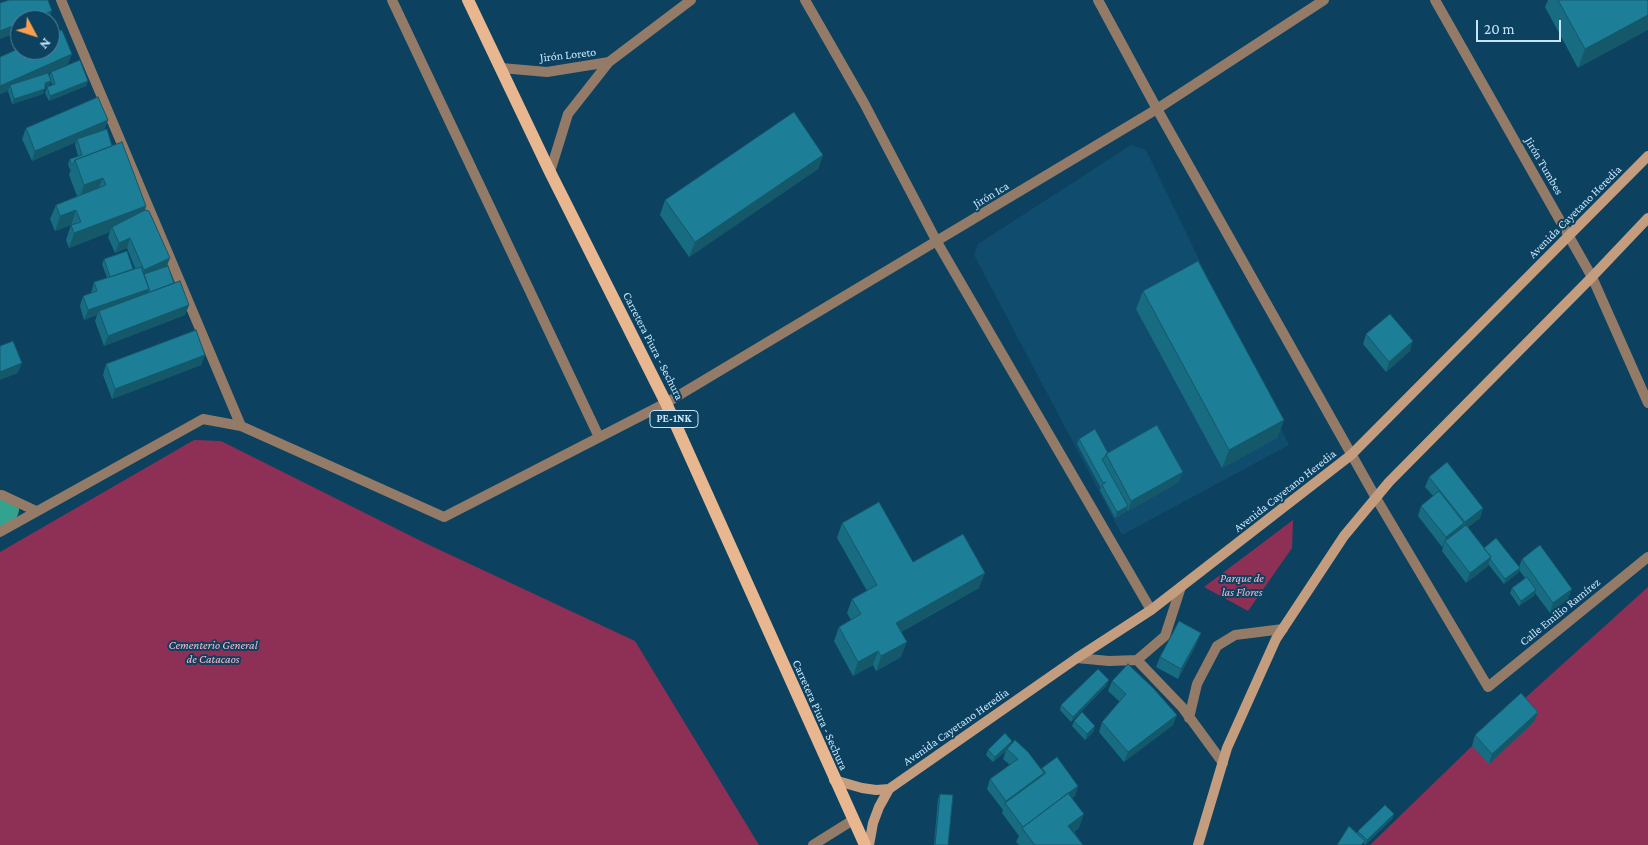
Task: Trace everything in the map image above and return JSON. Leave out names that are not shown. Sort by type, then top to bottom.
[{"type":"main road","name":"Carretera Piura - Sechura","points":[[468,0],[550,172],[666,403],[864,845]]},
{"type":"main road","name":"Avenida Cayetano Heredia","points":[[869,845],[873,823],[879,807],[889,790],[1077,658],[1151,610],[1351,455],[1648,156]]},
{"type":"main road","points":[[1198,845],[1227,748],[1276,638],[1344,536],[1388,482],[1592,277],[1648,218]]},
{"type":"main road","points":[[834,780],[862,788],[889,790]]},
{"type":"street","points":[[62,0],[241,426]]},
{"type":"street","points":[[392,0],[599,437]]},
{"type":"street","name":"Jirón Loreto","points":[[550,172],[568,114],[609,62],[690,0]]},
{"type":"street","points":[[804,0],[864,103],[937,242],[1151,610]]},
{"type":"street","points":[[1098,0],[1157,109],[1376,498]]},
{"type":"street","name":"Jirón Ica","points":[[241,426],[444,517],[666,403],[1157,109],[1324,0]]},
{"type":"street","name":"Jirón Tumbes","points":[[1435,0],[1592,277],[1648,403]]},
{"type":"street","name":"Jirón Loreto","points":[[501,68],[547,72],[609,62]]},
{"type":"street","points":[[0,532],[203,419],[241,426]]},
{"type":"street","points":[[0,495],[36,511]]},
{"type":"street","name":"Calle Emilio Ramírez","points":[[1376,498],[1488,687],[1648,557]]},
{"type":"street","points":[[1077,658],[1109,661],[1137,660],[1165,636],[1181,587]]},
{"type":"street","points":[[1189,718],[1197,684],[1217,646],[1235,634],[1283,629]]},
{"type":"street","points":[[1137,660],[1182,707],[1223,762]]},
{"type":"street","points":[[813,845],[853,820]]},
{"type":"shaded area","points":[[1131,145],[1146,150],[1289,445],[1122,535],[974,255],[978,244]]},
{"type":"green space","name":"Cementerio General de Catacaos","points":[[194,440],[221,441],[425,543],[635,641],[759,845],[0,845],[0,552]]},
{"type":"green space","name":"Parque de las Flores","points":[[1293,520],[1292,548],[1248,611],[1204,587]]},
{"type":"green space","points":[[1648,587],[1648,845],[1370,845],[1472,746]]},
{"type":"building","points":[[9,0],[48,0],[52,10],[10,10],[10,27],[0,31],[0,3]]},
{"type":"building","points":[[1558,0],[1648,0],[1648,15],[1585,49]]},
{"type":"building","points":[[62,30],[72,54],[60,59],[60,31]]},
{"type":"building","points":[[10,52],[10,60],[58,60],[0,86],[0,57]]},
{"type":"building","points":[[80,60],[88,81],[50,96],[47,87],[55,84],[51,72]]},
{"type":"building","points":[[48,73],[51,81],[45,83],[45,89],[14,99],[10,85]]},
{"type":"building","points":[[98,97],[108,120],[35,151],[26,128]]},
{"type":"building","points":[[794,112],[823,155],[695,242],[665,200]]},
{"type":"building","points":[[107,129],[112,146],[75,160],[71,165],[70,159],[82,155],[77,139]]},
{"type":"building","points":[[122,142],[146,206],[74,233],[71,225],[81,222],[76,210],[60,216],[56,205],[106,185],[103,178],[84,185],[75,160]]},
{"type":"building","points":[[145,210],[149,211],[170,258],[144,270],[130,238],[119,243],[112,227]]},
{"type":"building","points":[[127,251],[133,269],[110,277],[104,259]]},
{"type":"building","points":[[1198,261],[1284,420],[1229,450],[1143,291]]},
{"type":"building","points":[[168,266],[174,283],[150,292],[144,274]]},
{"type":"building","points":[[141,267],[149,289],[88,310],[83,296],[97,291],[94,282]]},
{"type":"building","points":[[180,281],[189,305],[108,336],[99,311]]},
{"type":"building","points":[[1390,314],[1413,341],[1389,362],[1366,334]]},
{"type":"building","points":[[196,330],[205,355],[115,389],[106,364]]},
{"type":"building","points":[[13,341],[22,363],[0,372],[0,346]]},
{"type":"building","points":[[1157,425],[1183,472],[1131,501],[1106,454]]},
{"type":"building","points":[[1095,429],[1108,453],[1102,459],[1128,506],[1117,512],[1102,485],[1106,482],[1103,483],[1079,439]]},
{"type":"building","points":[[1447,462],[1483,508],[1465,522],[1429,477]]},
{"type":"building","points":[[1439,491],[1464,523],[1446,537],[1421,506]]},
{"type":"building","points":[[879,502],[913,562],[963,534],[985,573],[896,623],[907,642],[881,656],[878,651],[858,662],[839,627],[861,614],[852,599],[877,585],[842,523]]},
{"type":"building","points":[[1466,525],[1491,557],[1470,573],[1445,541]]},
{"type":"building","points":[[1496,538],[1520,568],[1505,579],[1484,548]]},
{"type":"building","points":[[1540,545],[1572,589],[1553,603],[1522,559]]},
{"type":"building","points":[[1527,577],[1536,590],[1521,601],[1512,588]]},
{"type":"building","points":[[1179,621],[1201,633],[1181,669],[1160,657]]},
{"type":"building","points":[[1128,664],[1177,715],[1128,752],[1102,722],[1126,694],[1112,681]]},
{"type":"building","points":[[1098,669],[1109,680],[1073,717],[1061,705]]},
{"type":"building","points":[[1521,693],[1538,712],[1492,754],[1475,735]]},
{"type":"building","points":[[1082,712],[1095,726],[1087,734],[1074,721]]},
{"type":"building","points":[[1005,733],[1012,741],[995,757],[988,750]]},
{"type":"building","points":[[1015,740],[1028,752],[1044,773],[1006,801],[990,779],[1018,759],[1007,749]]},
{"type":"building","points":[[1057,757],[1078,786],[1023,827],[1005,803],[1046,773],[1042,768]]},
{"type":"building","points":[[1068,793],[1084,814],[1068,826],[1083,845],[1035,845],[1022,828]]},
{"type":"building","points":[[940,794],[953,795],[948,845],[935,845]]},
{"type":"building","points":[[1385,805],[1394,814],[1367,840],[1358,831]]},
{"type":"building","points":[[1349,826],[1365,841],[1361,845],[1337,845]]},
{"type":"waterway","points":[[0,511],[4,509]]}]
